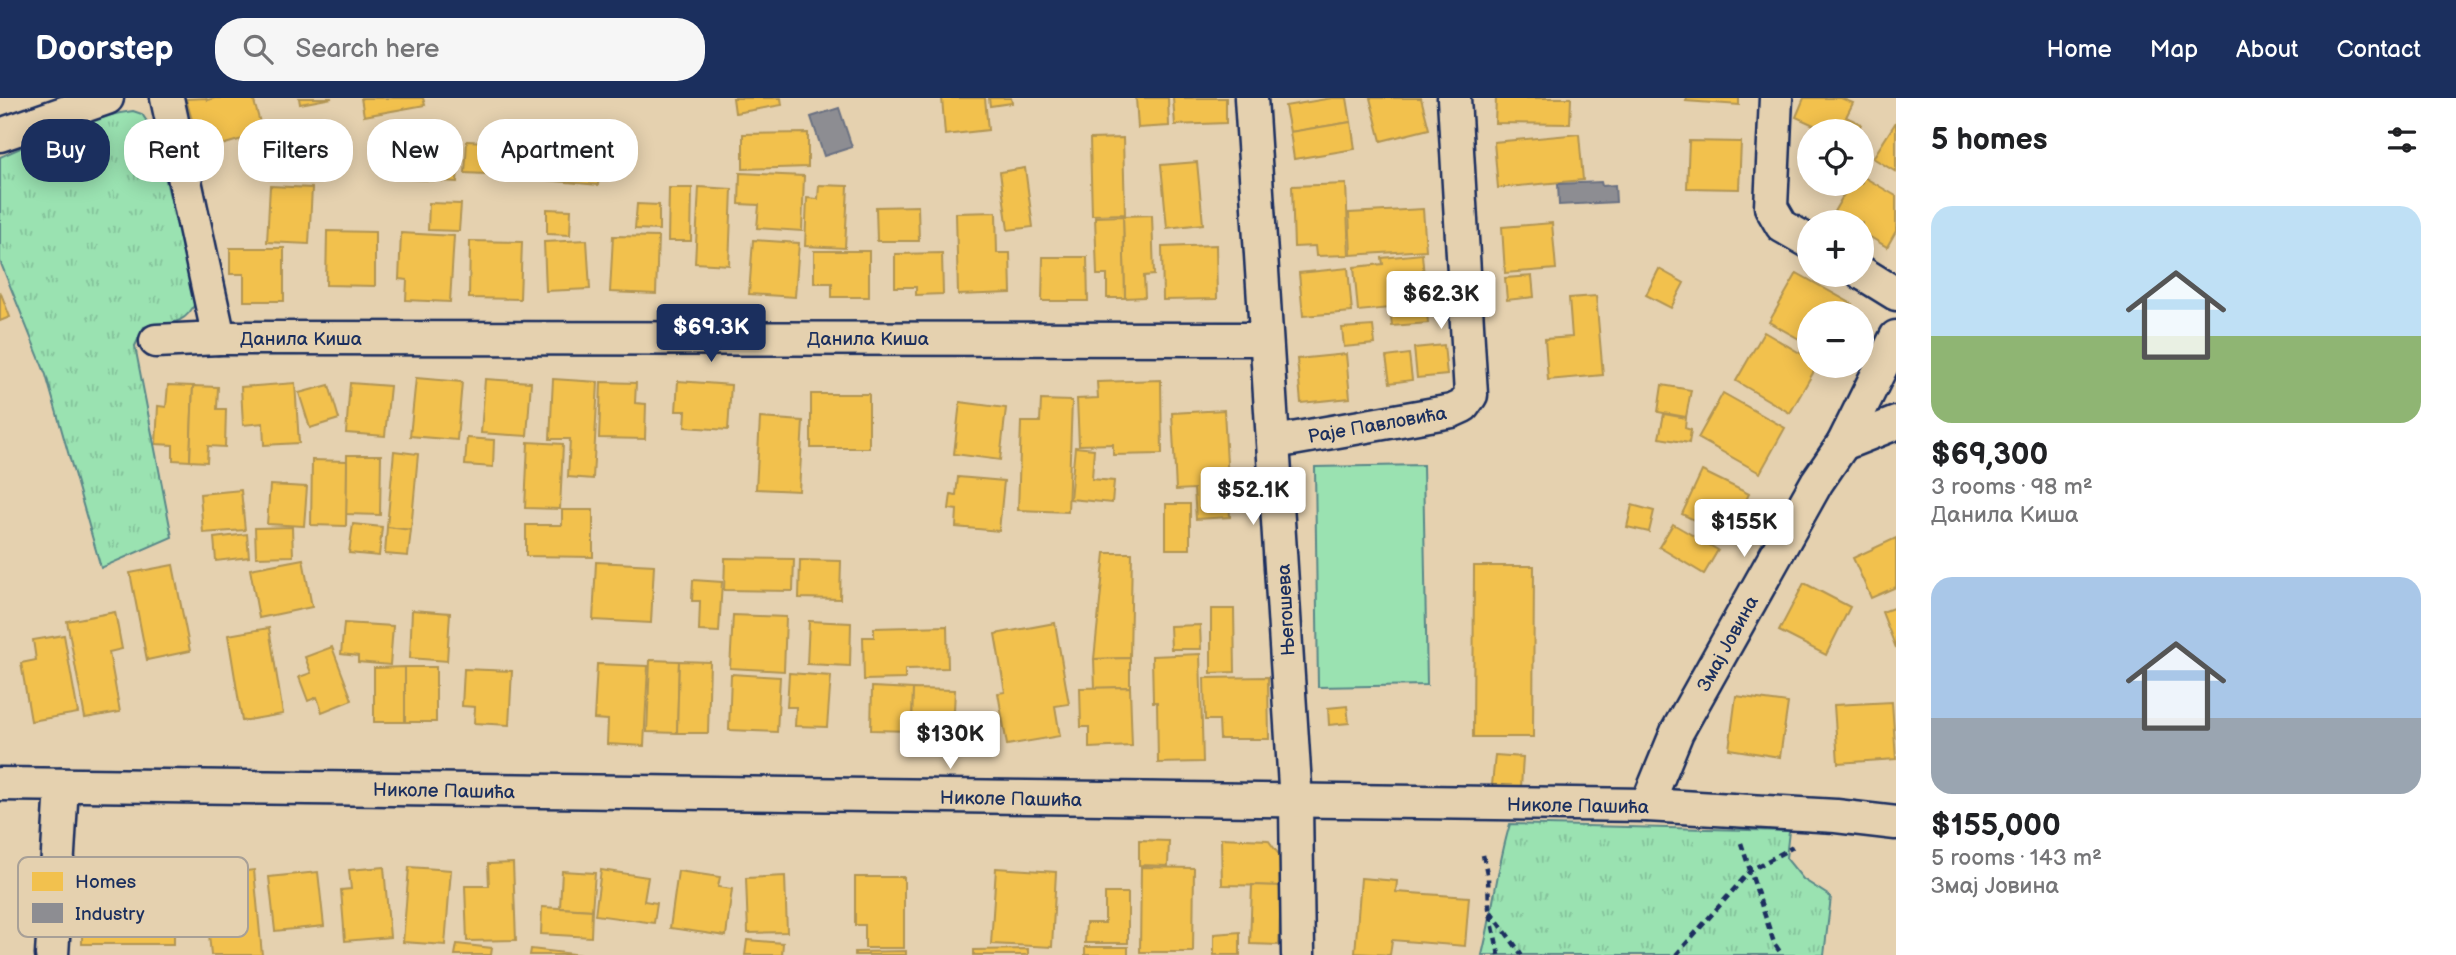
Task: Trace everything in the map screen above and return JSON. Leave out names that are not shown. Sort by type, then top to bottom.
[{"type":"street","points":[[0,135],[107,98]]},
{"type":"street","name":"Данила Киша","points":[[167,98],[219,338]]},
{"type":"street","name":"Његошева","points":[[1251,98],[1296,802],[1298,955]]},
{"type":"street","name":"Раје Павловића","points":[[1275,442],[1452,411],[1463,407],[1471,395],[1454,98]]},
{"type":"street","points":[[1776,98],[1771,207],[1782,226],[1797,235]]},
{"type":"street","points":[[1874,281],[1896,294]]},
{"type":"street","name":"Змај Јовина","points":[[1647,805],[1677,732],[1817,482],[1843,444],[1896,337]]},
{"type":"street","name":"Данила Киша","points":[[156,341],[219,338],[1265,339]]},
{"type":"street","points":[[1843,444],[1896,423]]},
{"type":"street","name":"Николе Пашића","points":[[0,784],[1647,805],[1836,816],[1896,823]]},
{"type":"street","points":[[58,857],[62,785]]},
{"type":"street","points":[[52,955],[53,937]]},
{"type":"path","points":[[1730,809],[1774,943],[1782,955]]},
{"type":"path","points":[[1676,955],[1751,870],[1798,844],[1836,816]]},
{"type":"path","points":[[1483,855],[1488,878],[1489,908],[1499,955]]},
{"type":"path","points":[[1489,908],[1522,955]]},
{"type":"green space","points":[[133,111],[142,114],[145,119],[124,119],[124,182],[166,182],[196,301],[187,315],[175,322],[144,327],[135,346],[172,537],[101,568],[46,375],[0,261],[0,157],[21,148],[21,182],[110,182],[110,119],[95,119]]},
{"type":"green space","points":[[1423,465],[1427,685],[1318,687],[1315,467]]},
{"type":"green space","points":[[1510,824],[1789,831],[1786,858],[1803,879],[1831,897],[1824,955],[1482,955]]},
{"type":"building: Homes","points":[[253,98],[259,119],[238,119],[238,140],[224,144],[224,119],[192,119],[186,99]]},
{"type":"building: Homes","points":[[299,98],[332,98],[300,104]]},
{"type":"building: Homes","points":[[361,98],[423,98],[425,105],[364,116]]},
{"type":"building: Homes","points":[[733,98],[781,98],[782,105],[735,113]]},
{"type":"building: Homes","points":[[942,98],[985,98],[988,130],[945,135]]},
{"type":"building: Homes","points":[[989,98],[1011,98],[1012,103],[990,106]]},
{"type":"building: Homes","points":[[1136,98],[1168,98],[1169,126],[1138,128]]},
{"type":"building: Homes","points":[[1173,98],[1226,98],[1226,123],[1175,125]]},
{"type":"building: Homes","points":[[1347,98],[1351,122],[1290,132],[1285,106]]},
{"type":"building: Homes","points":[[1370,98],[1421,98],[1429,129],[1381,141]]},
{"type":"building: Homes","points":[[1496,98],[1571,98],[1570,124],[1495,123]]},
{"type":"building: Homes","points":[[1687,98],[1739,98],[1739,105],[1686,101]]},
{"type":"building: Homes","points":[[1804,98],[1841,98],[1853,103],[1846,117],[1850,119],[1796,117]]},
{"type":"building: Homes","points":[[1351,122],[1355,149],[1294,159],[1290,132]]},
{"type":"building: Homes","points":[[1896,122],[1896,172],[1874,156]]},
{"type":"building: Homes","points":[[808,133],[808,167],[743,169],[743,134]]},
{"type":"building: Homes","points":[[1579,134],[1583,180],[1498,188],[1494,142]]},
{"type":"building: Homes","points":[[1123,138],[1125,214],[1092,215],[1090,139]]},
{"type":"building: Homes","points":[[467,141],[477,141],[477,174],[465,173]]},
{"type":"building: Homes","points":[[1689,141],[1741,142],[1739,189],[1687,188]]},
{"type":"building: Homes","points":[[1197,162],[1203,224],[1167,228],[1161,165]]},
{"type":"building: Homes","points":[[1025,168],[1033,227],[1008,230],[1000,172]]},
{"type":"building: Homes","points":[[740,173],[804,176],[802,231],[757,228],[759,205],[739,204]]},
{"type":"building: Homes","points":[[566,182],[598,182],[598,185]]},
{"type":"building: Homes","points":[[1874,183],[1896,196],[1896,231],[1887,247],[1874,239],[1874,210],[1835,210],[1843,196],[1874,196]]},
{"type":"building: Homes","points":[[1346,184],[1349,255],[1316,256],[1315,246],[1294,247],[1292,186]]},
{"type":"building: Homes","points":[[819,185],[848,186],[845,248],[805,246],[807,198],[818,199]]},
{"type":"building: Homes","points":[[270,186],[312,188],[309,244],[267,242]]},
{"type":"building: Homes","points":[[699,187],[732,189],[729,265],[695,263]]},
{"type":"building: Homes","points":[[669,188],[692,188],[691,241],[668,241]]},
{"type":"building: Homes","points":[[429,203],[461,204],[459,231],[428,230]]},
{"type":"building: Homes","points":[[637,204],[659,205],[659,230],[635,229]]},
{"type":"building: Homes","points":[[918,206],[919,241],[877,241],[876,207]]},
{"type":"building: Homes","points":[[547,209],[571,210],[570,235],[547,234]]},
{"type":"building: Homes","points":[[1423,209],[1426,250],[1351,255],[1349,213]]},
{"type":"building: Homes","points":[[996,212],[997,253],[1010,253],[1011,293],[958,295],[956,213]]},
{"type":"building: Homes","points":[[1152,215],[1154,275],[1144,276],[1145,297],[1125,298],[1123,216]]},
{"type":"building: Homes","points":[[1123,216],[1125,298],[1107,298],[1107,275],[1097,275],[1095,217]]},
{"type":"building: Homes","points":[[1552,223],[1556,269],[1505,273],[1502,227]]},
{"type":"building: Homes","points":[[327,231],[375,232],[375,286],[326,285]]},
{"type":"building: Homes","points":[[401,233],[454,236],[450,302],[406,300],[407,280],[399,279]]},
{"type":"building: Homes","points":[[613,236],[658,237],[656,294],[610,292]]},
{"type":"building: Homes","points":[[587,240],[590,289],[546,291],[544,242]]},
{"type":"building: Homes","points":[[753,240],[799,243],[795,297],[749,294]]},
{"type":"building: Homes","points":[[470,241],[522,242],[520,299],[469,298]]},
{"type":"building: Homes","points":[[1216,245],[1217,299],[1163,300],[1162,247]]},
{"type":"building: Homes","points":[[230,248],[284,248],[284,301],[244,301],[244,274],[230,274]]},
{"type":"building: Homes","points":[[814,251],[869,251],[869,297],[832,297],[832,283],[814,283]]},
{"type":"building: Homes","points":[[942,253],[943,294],[916,295],[916,287],[895,287],[895,254]]},
{"type":"building: Homes","points":[[1422,254],[1428,323],[1392,326],[1390,308],[1358,311],[1354,267],[1383,264],[1382,258]]},
{"type":"building: Homes","points":[[1043,257],[1087,257],[1088,301],[1042,301]]},
{"type":"building: Homes","points":[[1348,268],[1352,312],[1303,316],[1299,273]]},
{"type":"building: Homes","points":[[1659,269],[1684,283],[1671,308],[1646,295]]},
{"type":"building: Homes","points":[[1797,273],[1797,287],[1822,287],[1847,301],[1797,301],[1797,338],[1769,322]]},
{"type":"building: Homes","points":[[1532,276],[1534,297],[1507,300],[1505,278]]},
{"type":"building: Homes","points":[[0,291],[10,317],[0,321]]},
{"type":"building: Homes","points":[[1596,296],[1603,375],[1548,380],[1545,339],[1572,337],[1569,298]]},
{"type":"building: Homes","points":[[1373,326],[1375,344],[1344,347],[1342,328]]},
{"type":"building: Homes","points":[[1764,332],[1797,351],[1797,378],[1810,378],[1790,413],[1736,381]]},
{"type":"building: Homes","points":[[1444,345],[1447,375],[1417,378],[1414,348]]},
{"type":"building: Homes","points":[[1346,354],[1350,398],[1301,403],[1297,359]]},
{"type":"building: Homes","points":[[1409,354],[1412,380],[1390,383],[1386,357]]},
{"type":"building: Homes","points":[[416,378],[462,382],[457,440],[410,436]]},
{"type":"building: Homes","points":[[485,379],[531,382],[527,436],[481,433]]},
{"type":"building: Homes","points":[[553,379],[598,382],[593,479],[568,477],[570,439],[550,439]]},
{"type":"building: Homes","points":[[1161,380],[1162,454],[1113,455],[1113,444],[1079,445],[1077,399],[1098,398],[1097,382]]},
{"type":"building: Homes","points":[[678,381],[731,385],[728,430],[685,427],[686,411],[676,411]]},
{"type":"building: Homes","points":[[601,382],[636,383],[635,403],[646,404],[645,439],[599,438]]},
{"type":"building: Homes","points":[[295,383],[299,443],[264,445],[263,423],[243,425],[241,387]]},
{"type":"building: Homes","points":[[350,383],[390,386],[385,436],[346,433]]},
{"type":"building: Homes","points":[[168,385],[193,386],[190,461],[173,460],[173,445],[156,444],[158,406],[166,407]]},
{"type":"building: Homes","points":[[329,385],[339,419],[310,428],[299,393]]},
{"type":"building: Homes","points":[[1662,385],[1691,390],[1686,417],[1658,412]]},
{"type":"building: Homes","points":[[193,386],[218,387],[217,409],[226,409],[225,447],[208,446],[207,462],[190,461]]},
{"type":"building: Homes","points":[[1723,393],[1785,428],[1760,473],[1698,438]]},
{"type":"building: Homes","points":[[811,394],[869,394],[869,448],[811,448]]},
{"type":"building: Homes","points":[[1041,400],[1072,401],[1068,512],[1018,510],[1021,422],[1040,422]]},
{"type":"building: Homes","points":[[960,402],[1006,408],[1000,460],[954,454]]},
{"type":"building: Homes","points":[[1224,410],[1230,517],[1196,519],[1194,489],[1176,490],[1172,413]]},
{"type":"building: Homes","points":[[1664,414],[1686,418],[1685,428],[1691,430],[1689,443],[1659,438]]},
{"type":"building: Homes","points":[[760,418],[803,421],[799,491],[756,489]]},
{"type":"building: Homes","points":[[467,438],[494,440],[493,467],[465,465]]},
{"type":"building: Homes","points":[[528,442],[563,444],[560,509],[525,508]]},
{"type":"building: Homes","points":[[1075,447],[1094,449],[1092,479],[1114,481],[1112,503],[1070,499]]},
{"type":"building: Homes","points":[[394,451],[418,454],[411,530],[387,527]]},
{"type":"building: Homes","points":[[347,455],[381,455],[380,515],[346,514]]},
{"type":"building: Homes","points":[[312,460],[347,461],[346,526],[311,525]]},
{"type":"building: Homes","points":[[1702,471],[1749,494],[1728,537],[1682,514]]},
{"type":"building: Homes","points":[[958,477],[1004,481],[999,531],[956,527],[957,510],[949,509],[951,494],[956,495]]},
{"type":"building: Homes","points":[[270,485],[307,487],[304,526],[267,524]]},
{"type":"building: Homes","points":[[241,490],[245,530],[203,533],[200,494]]},
{"type":"building: Homes","points":[[1166,504],[1190,504],[1190,549],[1166,549]]},
{"type":"building: Homes","points":[[1632,505],[1654,511],[1649,532],[1627,527]]},
{"type":"building: Homes","points":[[562,510],[593,510],[593,557],[526,556],[526,525],[562,525]]},
{"type":"building: Homes","points":[[353,524],[382,527],[379,556],[349,553]]},
{"type":"building: Homes","points":[[1673,524],[1718,550],[1704,574],[1659,547]]},
{"type":"building: Homes","points":[[292,527],[293,556],[256,557],[255,528]]},
{"type":"building: Homes","points":[[387,527],[411,530],[408,556],[385,554]]},
{"type":"building: Homes","points":[[247,534],[249,557],[216,561],[214,538]]},
{"type":"building: Homes","points":[[1896,538],[1896,587],[1871,598],[1853,558]]},
{"type":"building: Homes","points":[[1105,553],[1132,553],[1130,658],[1094,659]]},
{"type":"building: Homes","points":[[725,558],[794,559],[793,591],[724,590]]},
{"type":"building: Homes","points":[[303,559],[312,607],[259,618],[250,569]]},
{"type":"building: Homes","points":[[800,560],[841,561],[840,599],[799,598]]},
{"type":"building: Homes","points":[[596,562],[654,565],[651,623],[593,620]]},
{"type":"building: Homes","points":[[173,565],[190,651],[147,660],[130,573]]},
{"type":"building: Homes","points":[[1474,566],[1534,566],[1533,737],[1473,737]]},
{"type":"building: Homes","points":[[693,580],[722,582],[719,632],[699,631],[700,601],[692,601]]},
{"type":"building: Homes","points":[[1804,583],[1850,607],[1826,655],[1779,631]]},
{"type":"building: Homes","points":[[1896,607],[1896,648],[1882,612]]},
{"type":"building: Homes","points":[[1211,609],[1234,609],[1235,672],[1211,673]]},
{"type":"building: Homes","points":[[412,610],[450,613],[447,661],[410,658]]},
{"type":"building: Homes","points":[[115,612],[122,649],[109,652],[120,712],[85,718],[67,621]]},
{"type":"building: Homes","points":[[733,615],[786,617],[784,671],[730,668]]},
{"type":"building: Homes","points":[[809,621],[851,623],[850,666],[807,664]]},
{"type":"building: Homes","points":[[344,623],[393,626],[390,665],[358,662],[358,656],[341,654]]},
{"type":"building: Homes","points":[[1055,623],[1069,704],[1055,706],[1060,736],[1007,745],[998,693],[1005,692],[995,634]]},
{"type":"building: Homes","points":[[1200,625],[1201,649],[1171,649],[1170,626]]},
{"type":"building: Homes","points":[[947,626],[948,668],[905,669],[905,679],[864,680],[863,637],[874,637],[874,628]]},
{"type":"building: Homes","points":[[269,628],[283,714],[242,721],[228,635]]},
{"type":"building: Homes","points":[[64,635],[78,713],[31,721],[21,663],[36,660],[33,640]]},
{"type":"building: Homes","points":[[332,647],[352,700],[322,712],[317,697],[308,701],[299,677],[311,673],[305,657]]},
{"type":"building: Homes","points":[[1200,654],[1203,762],[1158,763],[1157,702],[1153,702],[1152,656]]},
{"type":"building: Homes","points":[[1130,658],[1130,687],[1095,688],[1094,659]]},
{"type":"building: Homes","points":[[650,660],[679,661],[677,733],[647,732]]},
{"type":"building: Homes","points":[[679,661],[710,662],[708,733],[677,733]]},
{"type":"building: Homes","points":[[597,664],[648,666],[644,746],[607,744],[608,720],[594,719]]},
{"type":"building: Homes","points":[[405,667],[405,722],[374,722],[374,668]]},
{"type":"building: Homes","points":[[405,667],[436,667],[436,722],[405,722]]},
{"type":"building: Homes","points":[[464,669],[512,671],[509,725],[474,723],[475,707],[462,706]]},
{"type":"building: Homes","points":[[789,673],[831,676],[827,727],[795,726],[796,707],[787,707]]},
{"type":"building: Homes","points":[[731,674],[780,677],[777,732],[729,730]]},
{"type":"building: Homes","points":[[1268,677],[1269,739],[1220,739],[1219,720],[1205,720],[1204,678]]},
{"type":"building: Homes","points":[[872,687],[913,689],[912,731],[871,730]]},
{"type":"building: Homes","points":[[1130,687],[1132,746],[1089,748],[1089,727],[1081,727],[1080,688]]},
{"type":"building: Homes","points":[[913,689],[955,690],[953,732],[912,731]]},
{"type":"building: Homes","points":[[1736,696],[1788,703],[1780,757],[1729,749]]},
{"type":"building: Homes","points":[[1892,702],[1896,759],[1838,763],[1834,705]]},
{"type":"building: Homes","points":[[1347,706],[1349,723],[1329,725],[1328,708]]},
{"type":"building: Homes","points":[[1495,755],[1523,757],[1521,787],[1492,785]]},
{"type":"building: Homes","points":[[1221,838],[1268,840],[1280,856],[1281,886],[1222,885]]},
{"type":"building: Homes","points":[[1139,840],[1169,841],[1168,866],[1139,865]]},
{"type":"building: Homes","points":[[513,863],[516,940],[467,941],[465,886],[489,886],[488,864]]},
{"type":"building: Homes","points":[[384,867],[390,937],[345,941],[341,890],[351,889],[349,870]]},
{"type":"building: Homes","points":[[409,867],[451,870],[445,945],[403,942]]},
{"type":"building: Homes","points":[[1141,867],[1194,868],[1193,952],[1140,952]]},
{"type":"building: Homes","points":[[996,868],[1056,872],[1052,947],[991,944]]},
{"type":"building: Homes","points":[[254,870],[262,955],[211,955],[209,937],[248,937],[248,871]]},
{"type":"building: Homes","points":[[601,870],[648,877],[644,901],[657,903],[654,923],[595,915]]},
{"type":"building: Homes","points":[[562,871],[595,873],[592,910],[560,908]]},
{"type":"building: Homes","points":[[678,871],[720,877],[718,887],[732,889],[726,936],[670,928]]},
{"type":"building: Homes","points":[[318,872],[324,926],[275,931],[269,877]]},
{"type":"building: Homes","points":[[785,876],[787,932],[748,933],[746,878]]},
{"type":"building: Homes","points":[[855,877],[904,877],[904,948],[865,948],[865,925],[855,925]]},
{"type":"building: Homes","points":[[1361,878],[1397,881],[1396,892],[1469,897],[1465,946],[1392,940],[1390,955],[1355,953]]},
{"type":"building: Homes","points":[[1252,885],[1281,886],[1279,945],[1250,944]]},
{"type":"building: Homes","points":[[1105,893],[1128,893],[1128,943],[1085,943],[1086,923],[1105,923]]},
{"type":"building: Homes","points":[[542,907],[592,910],[591,937],[541,934]]},
{"type":"building: Homes","points":[[1240,932],[1240,955],[1214,955],[1214,934]]},
{"type":"building: Homes","points":[[82,937],[174,937],[174,944],[82,944]]},
{"type":"building: Homes","points":[[747,940],[783,943],[782,955],[745,955]]},
{"type":"building: Homes","points":[[457,944],[492,948],[491,955],[455,955]]},
{"type":"building: Homes","points":[[1085,947],[1128,947],[1128,955],[1085,955]]},
{"type":"building: Homes","points":[[531,949],[582,955],[530,955]]},
{"type":"building: Homes","points":[[1028,949],[1028,955],[974,955],[974,950]]},
{"type":"building: Homes","points":[[906,951],[906,955],[855,955],[855,952]]},
{"type":"building: Industry","points":[[839,108],[852,147],[824,156],[811,117]]},
{"type":"building: Industry","points":[[1601,182],[1602,186],[1615,185],[1616,202],[1559,205],[1558,184]]}]
